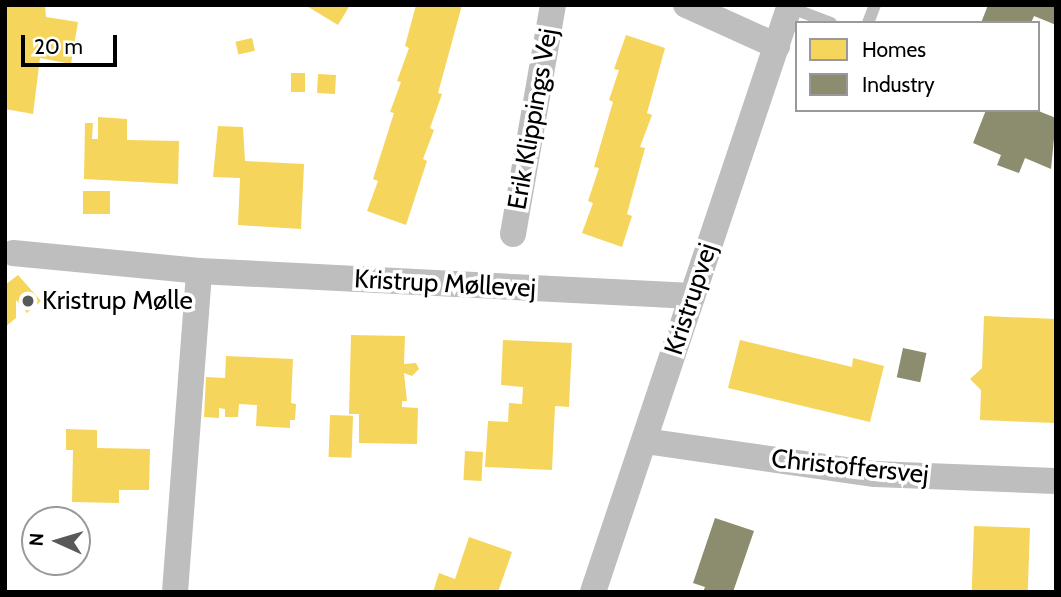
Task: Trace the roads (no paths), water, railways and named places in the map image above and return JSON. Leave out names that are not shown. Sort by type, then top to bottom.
[{"type":"street","name":"Erik Klippings Vej","points":[[513,234],[553,5]]},
{"type":"street","points":[[686,5],[777,47]]},
{"type":"street","name":"Kristrupvej","points":[[593,592],[789,6]]},
{"type":"street","name":"Kristrup Møllevej","points":[[9,253],[199,271],[692,296]]},
{"type":"street","points":[[175,592],[199,271]]},
{"type":"street","name":"Christoffersvej","points":[[645,441],[875,474],[1056,481]]},
{"type":"lane","points":[[789,6],[826,21]]},
{"type":"place","name":"Kristrup Mølle","points":[[28,301]]}]
